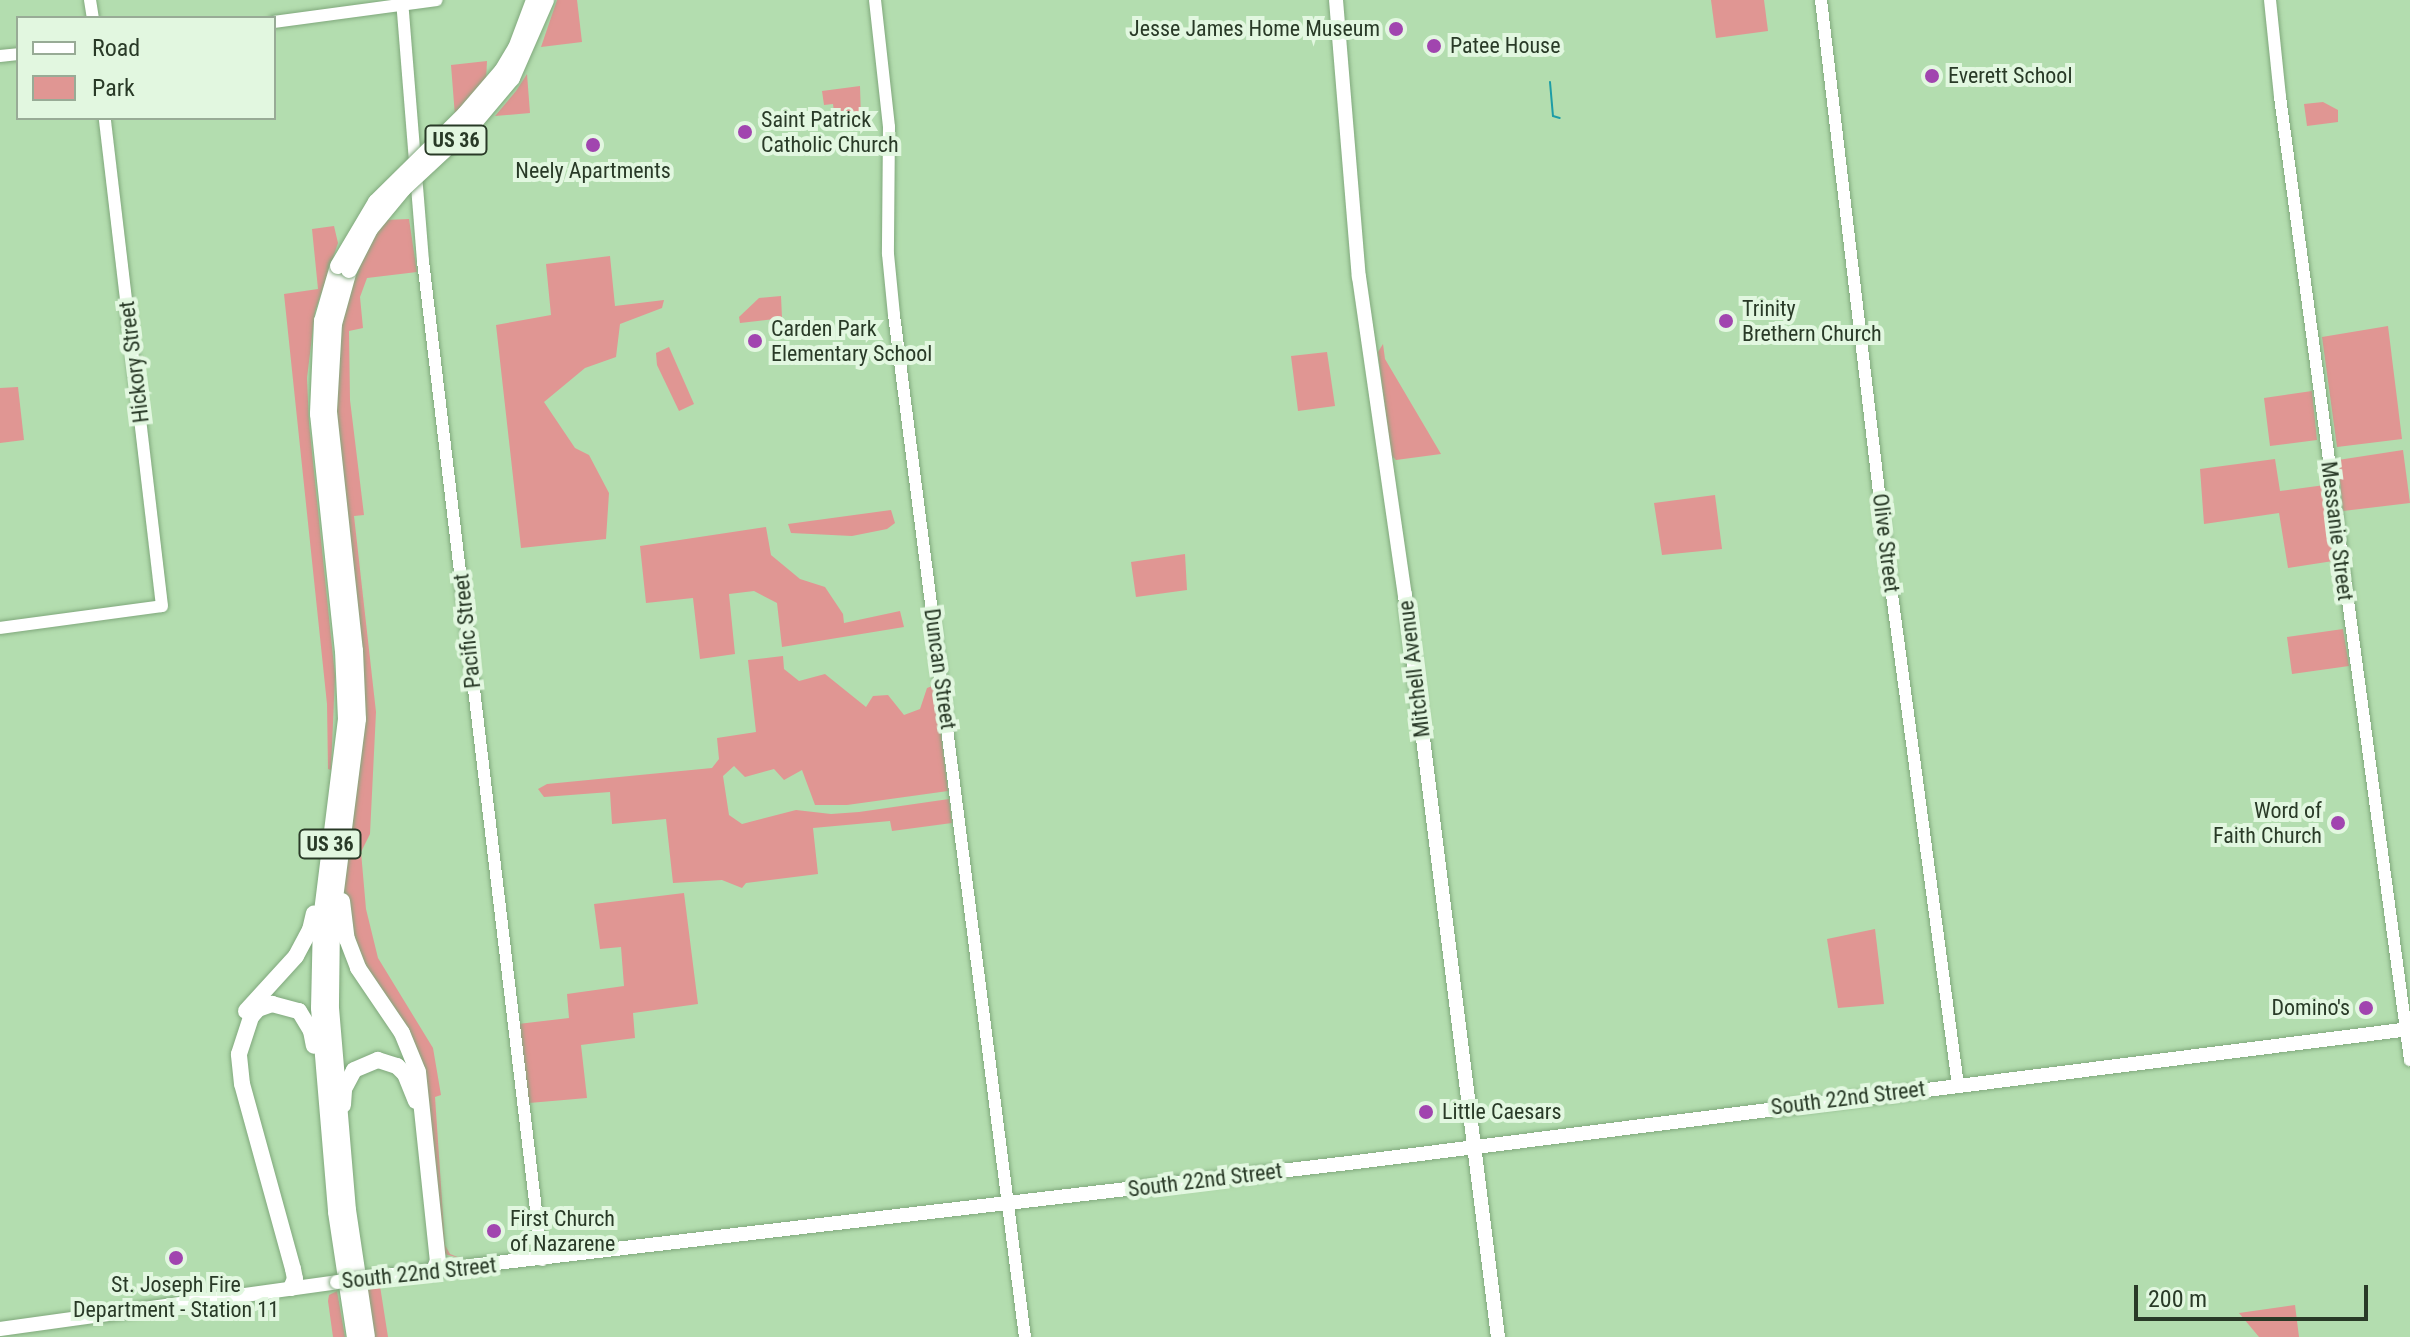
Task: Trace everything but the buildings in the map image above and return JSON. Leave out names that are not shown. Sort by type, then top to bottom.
[{"type":"highway","name":"US 36","points":[[355,1337],[334,1193],[319,1008],[325,874],[344,760],[347,688],[320,448],[317,380],[322,321],[376,202],[465,114],[502,71],[516,48],[534,0]]},
{"type":"highway","name":"US 36","points":[[367,1337],[348,1210],[334,1078],[331,963],[337,876],[356,750],[357,687],[331,446],[328,380],[334,324],[344,268],[385,210],[474,123],[512,78],[546,0]]},
{"type":"highway","points":[[346,819],[344,925],[358,968],[402,1033],[418,1072],[438,1261],[434,1270]]},
{"type":"highway","points":[[325,874],[304,943],[287,968],[244,1013],[234,1034],[231,1055],[235,1085],[283,1259],[285,1280],[291,1288],[295,1279],[293,1269],[239,1068],[245,1027],[258,1009],[291,1006],[305,1019],[311,1031],[322,1140],[334,1193]]},
{"type":"highway","points":[[348,1210],[344,1089],[354,1070],[361,1065],[378,1060],[388,1061],[405,1074],[416,1101],[430,1262],[434,1270]]},
{"type":"main road","name":"Mitchell Avenue","points":[[1336,0],[1359,277],[1405,595],[1498,1337]]},
{"type":"main road","name":"South 22nd Street","points":[[0,1329],[368,1278],[542,1260],[1472,1147],[2408,1029]]},
{"type":"street","points":[[276,22],[402,2],[437,0]]},
{"type":"street","name":"Duncan Street","points":[[875,0],[889,127],[888,254],[894,315],[1025,1337]]},
{"type":"street","name":"Olive Street","points":[[1821,0],[1884,535],[1958,1085]]},
{"type":"street","name":"Messanie Street","points":[[2270,0],[2280,97],[2410,1060]]},
{"type":"street","name":"Pacific Street","points":[[402,2],[423,261],[542,1260]]},
{"type":"street","name":"Hickory Street","points":[[0,628],[162,606],[105,120]]},
{"type":"green space","points":[[557,0],[577,0],[582,42],[541,47]]},
{"type":"green space","points":[[1711,0],[1764,0],[1768,31],[1716,38]]},
{"type":"green space","points":[[487,61],[486,81],[455,116],[451,65]]},
{"type":"green space","points":[[527,74],[530,113],[495,116],[516,91]]},
{"type":"green space","points":[[860,86],[861,118],[835,121],[833,104],[824,105],[822,91]]},
{"type":"green space","points":[[2323,102],[2338,110],[2338,122],[2307,126],[2304,104]]},
{"type":"green space","points":[[409,219],[417,272],[367,278],[360,297],[363,328],[349,331],[350,400],[364,515],[354,516],[376,712],[370,834],[361,852],[366,909],[378,958],[433,1048],[441,1095],[435,1097],[445,1245],[450,1254],[460,1258],[444,1254],[428,1106],[366,972],[344,907],[335,412],[339,324],[357,266],[384,220]]},
{"type":"green space","points":[[334,226],[338,243],[315,312],[307,378],[335,676],[331,770],[328,769],[327,704],[284,294],[318,289],[312,229]]},
{"type":"green space","points":[[610,256],[615,306],[664,300],[662,308],[620,324],[616,357],[585,368],[544,402],[575,448],[589,455],[609,493],[606,539],[521,548],[496,325],[551,315],[546,264]]},
{"type":"green space","points":[[781,296],[782,318],[740,323],[739,317],[759,298]]},
{"type":"green space","points":[[2388,326],[2402,439],[2337,447],[2322,337]]},
{"type":"green space","points":[[1383,344],[1385,359],[1441,454],[1396,460],[1391,455],[1378,352]]},
{"type":"green space","points":[[669,347],[694,404],[679,411],[657,365],[656,353]]},
{"type":"green space","points":[[1327,352],[1335,406],[1298,411],[1291,356]]},
{"type":"green space","points":[[18,387],[24,440],[0,443],[0,388]]},
{"type":"green space","points":[[2312,391],[2317,440],[2270,446],[2264,398]]},
{"type":"green space","points":[[2403,450],[2410,503],[2343,511],[2338,460]]},
{"type":"green space","points":[[2275,459],[2280,491],[2325,485],[2333,561],[2288,568],[2279,513],[2204,524],[2200,469]]},
{"type":"green space","points":[[1715,495],[1722,549],[1662,555],[1654,503]]},
{"type":"green space","points":[[891,510],[895,523],[887,529],[852,536],[791,533],[788,524]]},
{"type":"green space","points":[[766,527],[771,555],[800,579],[825,587],[843,614],[844,623],[900,611],[904,627],[782,647],[777,603],[754,591],[729,594],[735,654],[700,659],[693,598],[646,603],[640,546]]},
{"type":"green space","points":[[1185,554],[1187,590],[1136,597],[1131,562]]},
{"type":"green space","points":[[2343,629],[2349,666],[2292,674],[2287,637]]},
{"type":"green space","points":[[783,656],[784,669],[799,681],[825,674],[866,707],[873,696],[888,695],[904,715],[920,709],[927,688],[935,685],[948,791],[847,805],[815,805],[802,770],[784,780],[774,769],[745,777],[734,766],[723,776],[729,815],[742,824],[796,810],[831,814],[859,812],[949,799],[952,823],[892,831],[890,821],[813,828],[818,874],[746,883],[742,888],[722,880],[673,883],[666,819],[612,824],[610,792],[544,797],[538,789],[547,784],[712,768],[719,759],[717,738],[756,732],[748,660]]},
{"type":"green space","points":[[684,893],[698,1004],[633,1013],[635,1038],[581,1045],[587,1098],[529,1103],[518,1024],[569,1018],[567,994],[624,986],[621,947],[600,949],[594,904]]},
{"type":"green space","points":[[1875,929],[1884,1004],[1838,1008],[1827,939]]},
{"type":"green space","points":[[380,1286],[388,1337],[374,1337],[366,1288]]},
{"type":"green space","points":[[337,1291],[345,1337],[333,1337],[328,1301],[329,1295]]},
{"type":"green space","points":[[2295,1305],[2299,1337],[2259,1337],[2239,1313]]},
{"type":"waterway","points":[[1550,82],[1553,116],[1560,118]]},
{"type":"place","name":"Jesse James Home Museum","points":[[1396,29]]},
{"type":"place","name":"Patee House","points":[[1434,46]]},
{"type":"place","name":"Everett School","points":[[1932,76]]},
{"type":"place","name":"Saint Patrick Catholic Church","points":[[745,132]]},
{"type":"place","name":"Neely Apartments","points":[[593,145]]},
{"type":"place","name":"Trinity Brethern Church","points":[[1726,321]]},
{"type":"place","name":"Carden Park Elementary School","points":[[755,341]]},
{"type":"place","name":"Word of Faith Church","points":[[2338,823]]},
{"type":"place","name":"Domino's","points":[[2366,1008]]},
{"type":"place","name":"Little Caesars","points":[[1426,1112]]},
{"type":"place","name":"First Church of Nazarene","points":[[494,1231]]},
{"type":"place","name":"St. Joseph Fire Department - Station 11","points":[[176,1258]]}]
